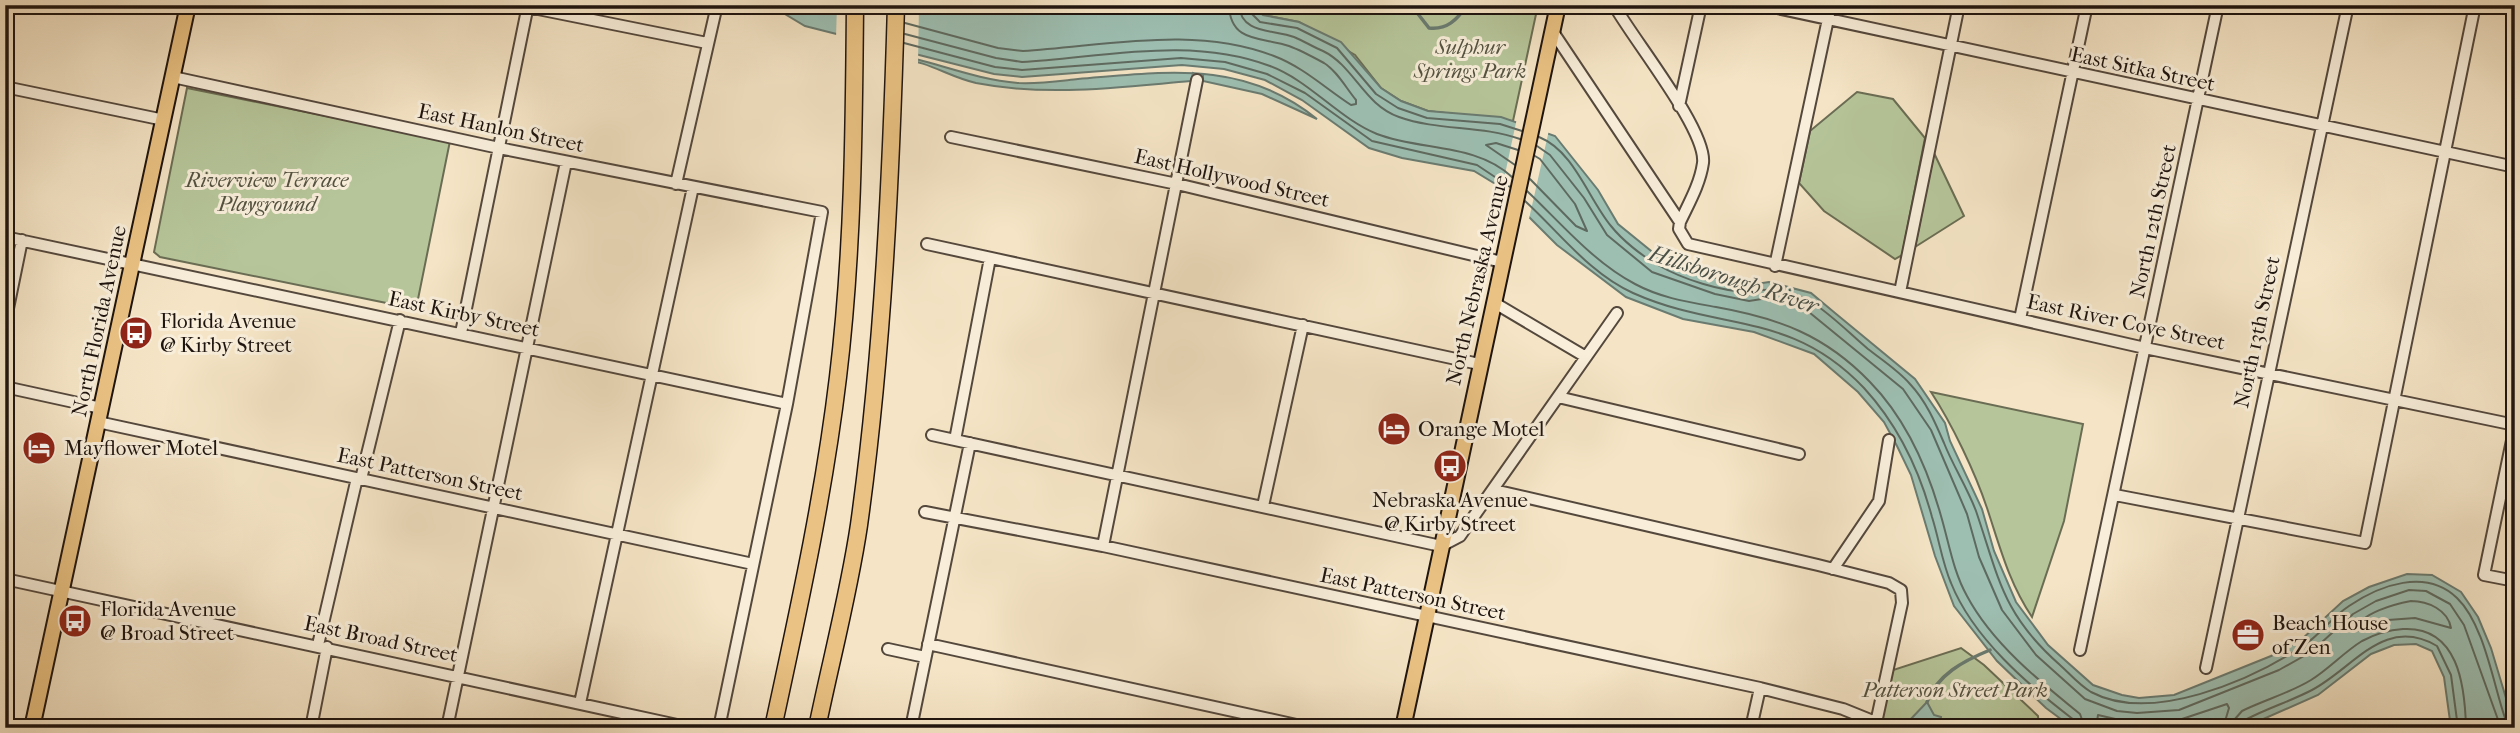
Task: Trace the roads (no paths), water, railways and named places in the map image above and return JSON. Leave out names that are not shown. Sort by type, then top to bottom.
[{"type":"highway","points":[[774,728],[806,573],[838,379],[855,168],[855,5]]},
{"type":"highway","points":[[817,728],[859,525],[881,331],[894,89],[895,5]]},
{"type":"main road","name":"North Florida Avenue","points":[[33,728],[188,5]]},
{"type":"main road","name":"North Nebraska Avenue","points":[[1403,728],[1558,5]]},
{"type":"street","points":[[676,184],[717,5]]},
{"type":"street","points":[[1553,32],[1680,222],[1697,187],[1704,160],[1695,131],[1614,5]]},
{"type":"street","points":[[1679,106],[1701,5]]},
{"type":"street","name":"East Sitka Street","points":[[1763,5],[2198,101],[2515,167]]},
{"type":"street","points":[[1775,266],[1831,5]]},
{"type":"street","points":[[1900,292],[1958,5]]},
{"type":"street","points":[[2020,319],[2087,5]]},
{"type":"street","name":"North 12th Street","points":[[2080,650],[2218,5]]},
{"type":"street","name":"North 13th Street","points":[[2206,668],[2348,5]]},
{"type":"street","points":[[2115,495],[2365,543],[2475,5]]},
{"type":"street","points":[[461,333],[528,6],[707,43]]},
{"type":"street","name":"East Hanlon Street","points":[[173,77],[566,162],[822,212],[787,404]]},
{"type":"street","points":[[1103,547],[1197,80]]},
{"type":"street","points":[[5,87],[164,120]]},
{"type":"street","name":"East Hollywood Street","points":[[951,137],[1177,184],[1502,262]]},
{"type":"street","points":[[447,728],[566,162]]},
{"type":"street","points":[[580,703],[693,187]]},
{"type":"street","name":"East River Cove Street","points":[[1680,222],[1679,229],[1688,244],[1775,266],[2145,348],[2515,425]]},
{"type":"street","name":"East Kirby Street","points":[[5,237],[787,404]]},
{"type":"street","points":[[5,323],[22,240]]},
{"type":"street","points":[[927,244],[1479,364]]},
{"type":"street","points":[[955,440],[990,258]]},
{"type":"street","points":[[1493,302],[1586,357]]},
{"type":"street","points":[[932,435],[1441,546],[1460,536],[1617,313]]},
{"type":"street","points":[[311,728],[323,646],[359,479],[400,320]]},
{"type":"street","points":[[1263,506],[1303,325]]},
{"type":"street","name":"East Patterson Street","points":[[5,387],[100,415],[359,479],[753,564]]},
{"type":"street","points":[[1558,397],[1799,454]]},
{"type":"street","points":[[719,728],[787,404]]},
{"type":"street","points":[[2515,425],[2484,575],[2515,581]]},
{"type":"street","points":[[1833,569],[1879,501],[1889,440]]},
{"type":"street","points":[[911,728],[953,518],[971,443]]},
{"type":"street","points":[[1494,490],[1833,569],[1889,583],[1901,590],[1902,603],[1876,723]]},
{"type":"street","name":"East Patterson Street","points":[[925,512],[1103,547],[1760,688],[1843,709],[1890,728]]},
{"type":"street","name":"East Broad Street","points":[[5,579],[691,728]]},
{"type":"street","points":[[928,644],[1310,728]]},
{"type":"street","points":[[888,649],[925,657]]},
{"type":"street","points":[[1751,728],[1760,688]]},
{"type":"water","points":[[770,5],[1252,5],[1263,15],[1299,22],[1341,42],[1381,88],[1401,101],[1428,111],[1501,117],[1555,136],[1598,190],[1618,224],[1661,259],[1719,279],[1749,285],[1769,282],[1811,293],[1915,379],[1945,423],[1950,441],[1982,509],[1994,551],[2016,602],[2048,645],[2093,685],[2139,698],[2174,695],[2271,656],[2301,640],[2343,601],[2369,587],[2407,574],[2432,575],[2461,592],[2478,617],[2491,648],[2515,728],[2451,728],[2444,677],[2432,651],[2416,644],[2394,645],[2371,654],[2318,695],[2243,728],[2073,728],[2046,708],[1997,661],[1954,606],[1935,556],[1911,475],[1884,422],[1858,392],[1814,354],[1754,332],[1683,319],[1626,297],[1557,245],[1497,185],[1474,171],[1402,158],[1369,148],[1302,100],[1265,80],[1224,69],[1182,65],[1022,77],[994,74],[805,26]]},
{"type":"water","points":[[900,55],[974,75],[1019,83],[1142,74],[1193,74],[1191,81],[1084,90],[1030,89],[976,83],[920,63],[900,59]]},
{"type":"water","points":[[1196,74],[1232,78],[1261,86],[1289,100],[1317,119],[1262,94],[1203,81],[1203,75]]},
{"type":"water","points":[[1927,702],[1934,715],[1941,717],[1939,728],[1909,721]]},
{"type":"waterway","points":[[1411,5],[1429,28],[1451,23],[1467,5]]},
{"type":"waterway","points":[[1927,702],[1937,684],[1952,670],[1990,650]]},
{"type":"place","name":"Florida Avenue @ Kirby Street","points":[[136,333]]},
{"type":"place","name":"Orange Motel","points":[[1394,429]]},
{"type":"place","name":"Mayflower Motel","points":[[39,448]]},
{"type":"place","name":"Nebraska Avenue @ Kirby Street","points":[[1450,466]]},
{"type":"place","name":"Florida Avenue @ Broad Street","points":[[75,621]]},
{"type":"place","name":"Beach House of Zen","points":[[2248,635]]},
{"type":"park label","name":"Sulphur Springs Park","points":[[1470,59]]},
{"type":"park label","name":"Riverview Terrace Playground","points":[[267,192]]},
{"type":"park label","name":"Patterson Street Park","points":[[1955,690]]},
{"type":"water label","name":"Hillsborough River","points":[[1734,279]]}]
